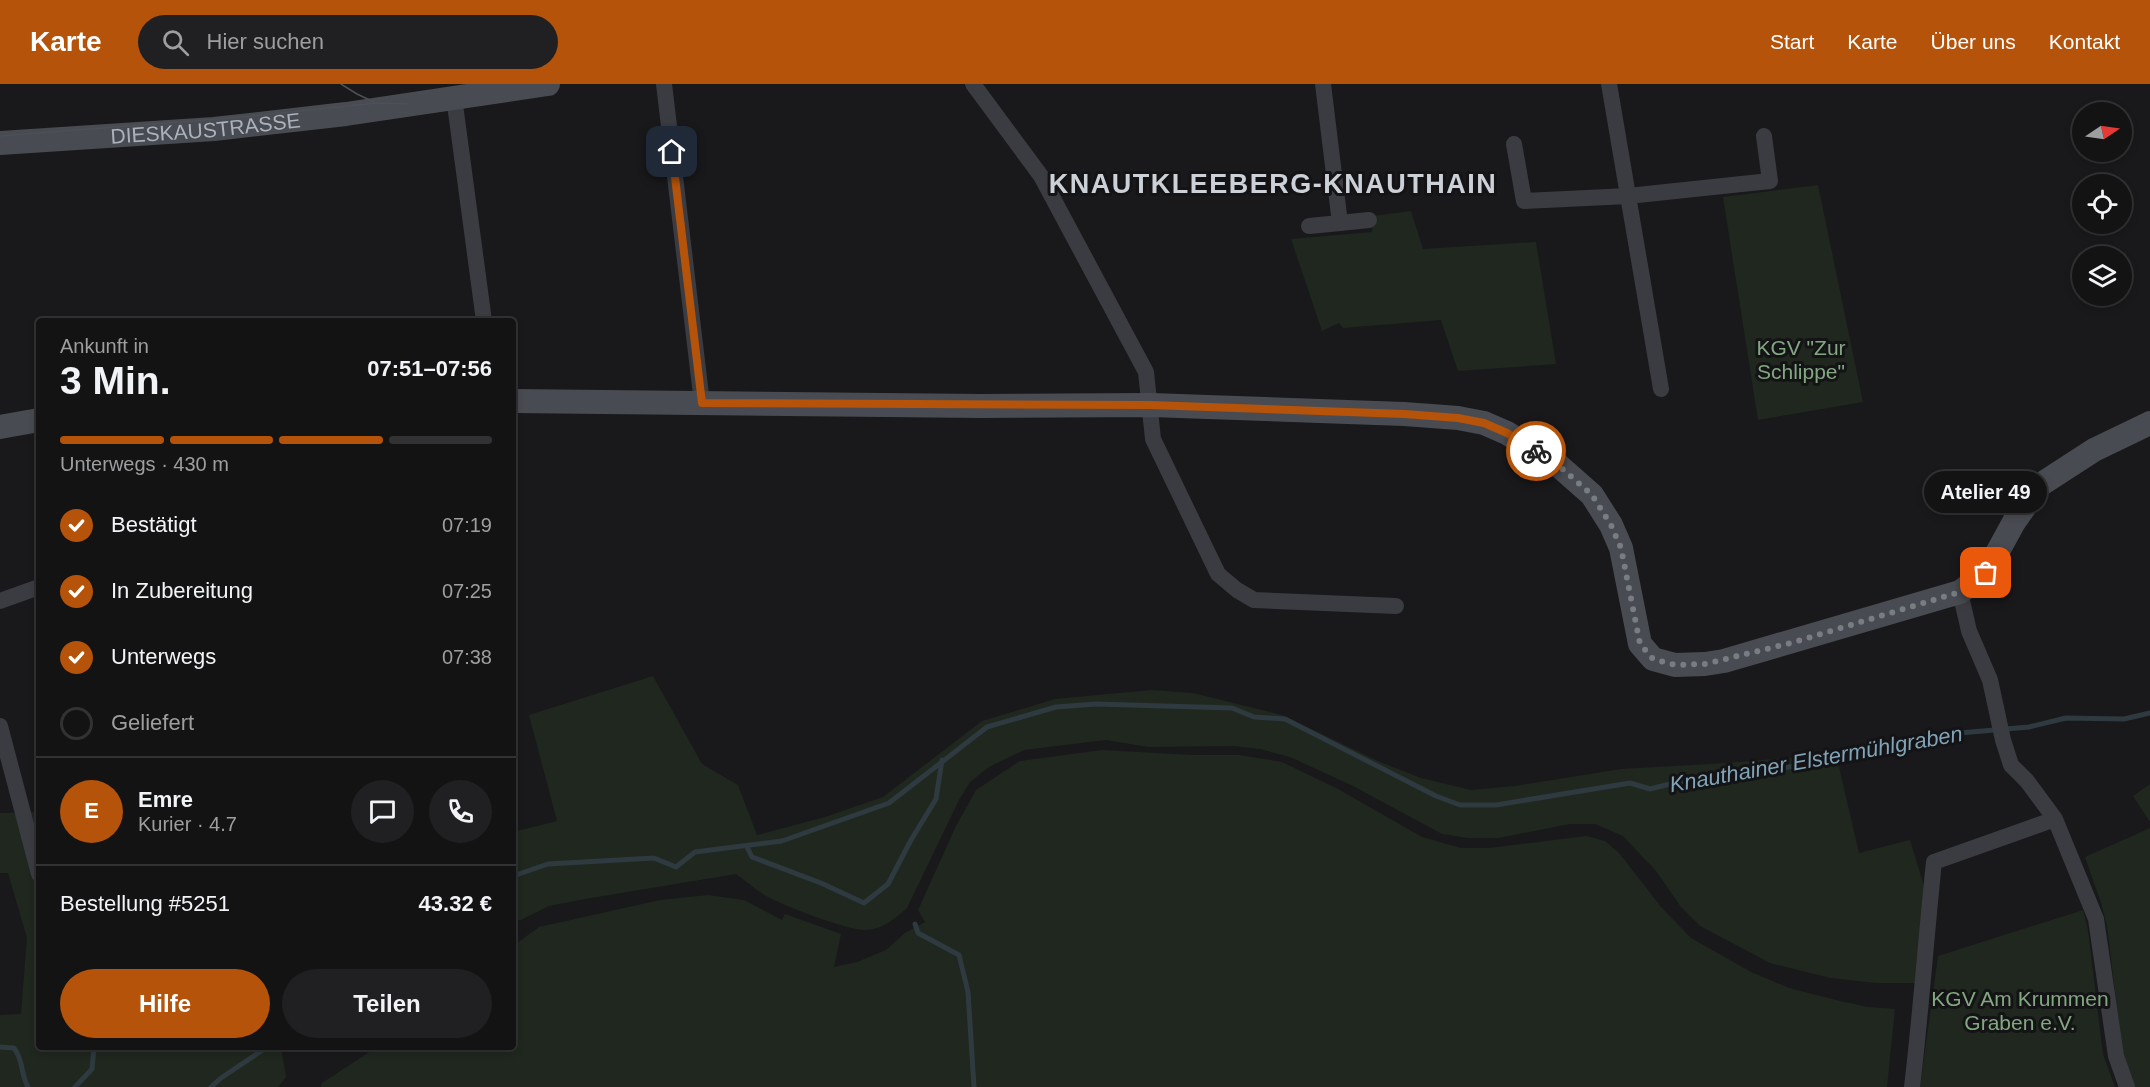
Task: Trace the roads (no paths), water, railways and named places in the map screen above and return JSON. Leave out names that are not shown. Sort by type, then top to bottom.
[{"type":"street","name":"DIESKAUSTRASSE","points":[[0,143],[214,129],[298,120],[548,84]]},
{"type":"street","points":[[664,84],[702,403]]},
{"type":"street","points":[[973,84],[1041,176],[1146,372],[1153,439],[1218,574],[1237,590],[1254,600],[1396,606]]},
{"type":"street","points":[[1323,84],[1340,223]]},
{"type":"street","points":[[1610,84],[1661,389]]},
{"type":"street","points":[[454,97],[484,318]]},
{"type":"street","points":[[1514,144],[1524,201],[1628,196],[1770,181],[1764,136]]},
{"type":"street","points":[[1310,226],[1369,220]]},
{"type":"street","points":[[516,401],[969,406],[1150,405],[1404,414],[1458,418],[1484,423],[1507,433],[1558,465],[1592,495],[1611,525],[1621,548],[1640,644],[1653,659],[1675,665],[1724,661],[1960,592],[1986,573],[2014,522],[2040,485],[2094,450],[2150,423]]},
{"type":"street","points":[[0,427],[36,421]]},
{"type":"street","points":[[0,601],[36,588]]},
{"type":"street","points":[[1960,592],[1969,630],[1990,680],[2011,765],[2027,781],[2055,819],[2096,919],[2116,1056],[2127,1087]]},
{"type":"street","points":[[0,726],[36,863]]},
{"type":"street","points":[[1912,1087],[1923,998],[1924,957],[1934,862],[2055,819]]},
{"type":"waterway","name":"Knauthainer Elstermühlgraben","points":[[516,875],[548,864],[654,858],[676,867],[695,852],[782,841],[889,803],[987,727],[1056,707],[1096,704],[1232,708],[1254,717],[1285,719],[1436,796],[1460,805],[1496,805],[1630,783],[1650,789],[1678,782],[1714,781],[1863,753],[1925,736],[2029,727],[2066,718],[2124,719],[2150,713]]},
{"type":"waterway","name":"Knauthainer Elstermühlgraben","points":[[747,847],[752,857],[821,883],[864,903],[888,884],[936,799],[942,760]]},
{"type":"waterway","points":[[915,924],[918,933],[959,955],[968,992],[974,1087]]},
{"type":"waterway","points":[[0,1047],[14,1048],[28,1087]]},
{"type":"waterway","points":[[75,1087],[92,1069],[94,1050]]},
{"type":"waterway","name":"Knauthainer Elstermühlgraben","points":[[211,1087],[263,1050]]},
{"type":"tram line","points":[[341,84],[374,102]]},
{"type":"tram line","points":[[0,136],[231,118],[377,103],[409,104]]},
{"type":"place","name":"Atelier 49","points":[[1986,573]]},
{"type":"district","name":"KNAUTKLEEBERG-KNAUTHAIN","points":[[1273,184]]},
{"type":"park label","name":"KGV \"Zur Schlippe\"","points":[[1801,359]]},
{"type":"park label","name":"KGV Am Krummen Graben e.V.","points":[[2020,1010]]}]
